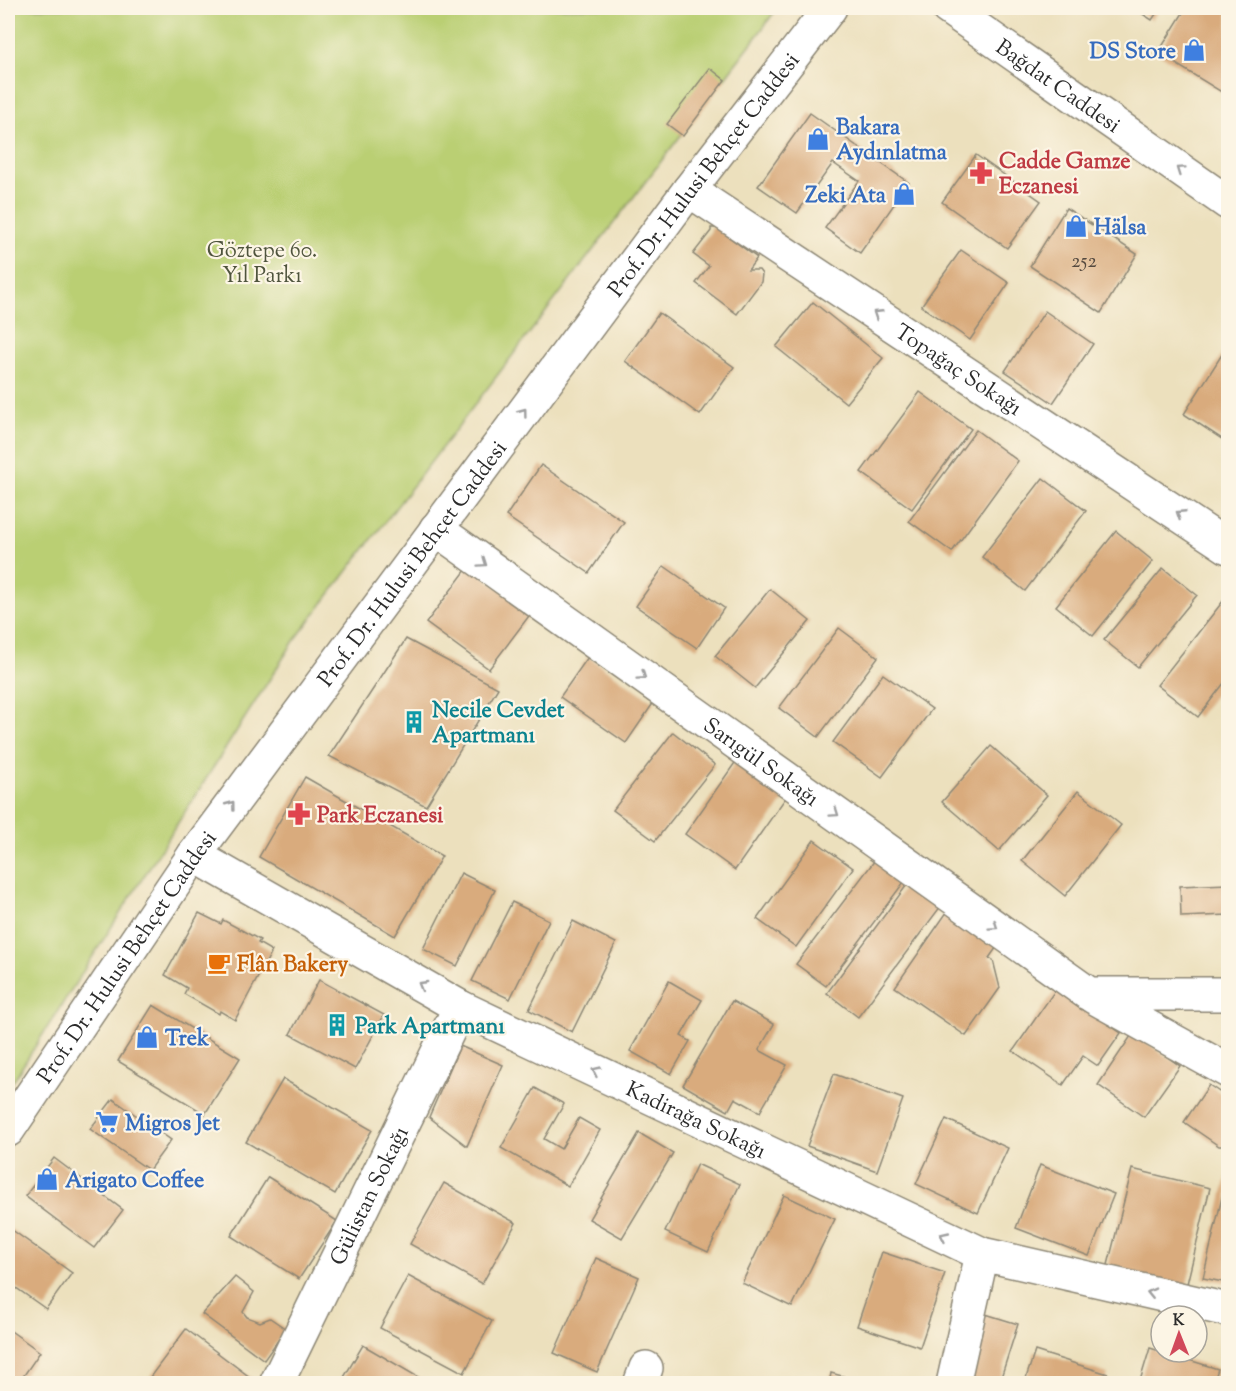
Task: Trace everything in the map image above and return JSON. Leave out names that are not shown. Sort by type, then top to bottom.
[{"type":"street","name":"Prof. Dr. Hulusi Behçet Caddesi","points":[[8,1130],[194,855],[689,190],[830,8]]},
{"type":"street","name":"Bağdat Caddesi","points":[[948,8],[1228,203]]},
{"type":"street","name":"Topağaç Sokağı","points":[[689,190],[1228,547]]},
{"type":"street","name":"Sarıgül Sokağı","points":[[436,529],[1089,994],[1228,1071]]},
{"type":"street","name":"Kadirağa Sokağı","points":[[194,855],[460,1007],[982,1254],[1228,1310]]},
{"type":"street","points":[[1089,994],[1228,994]]},
{"type":"street","name":"Gülistan Sokağı","points":[[276,1383],[460,1007]]},
{"type":"street","points":[[953,1383],[982,1254]]},
{"type":"green space","name":"Göztepe 60. Yıl Parkı","points":[[8,8],[777,8],[294,641],[8,1089]]},
{"type":"building","points":[[1133,8],[1160,8],[1152,20]]},
{"type":"building","points":[[1186,8],[1228,8],[1228,96],[1158,53]]},
{"type":"building","points":[[710,68],[725,80],[683,136],[667,124]]},
{"type":"building","points":[[810,113],[909,183],[860,253],[825,228],[859,181],[833,163],[797,213],[758,186]]},
{"type":"building","points":[[976,155],[1041,201],[1007,248],[942,202]]},
{"type":"building","points":[[1066,208],[1137,254],[1101,313],[1030,266]]},
{"type":"building","points":[[711,228],[721,228],[721,231],[757,258],[748,270],[759,270],[762,274],[761,282],[737,314],[696,283],[709,266],[693,254]]},
{"type":"building","points":[[961,250],[1009,283],[970,340],[921,306]]},
{"type":"building","points":[[813,302],[883,358],[846,403],[776,347]]},
{"type":"building","points":[[1045,311],[1093,344],[1053,403],[1005,371]]},
{"type":"building","points":[[659,313],[734,367],[700,415],[625,361]]},
{"type":"building","points":[[1228,345],[1228,443],[1184,414]]},
{"type":"building","points":[[920,392],[971,429],[912,509],[861,472]]},
{"type":"building","points":[[976,430],[1018,461],[952,552],[909,521]]},
{"type":"building","points":[[541,465],[624,522],[589,573],[506,516]]},
{"type":"building","points":[[1043,478],[1086,511],[1025,591],[982,557]]},
{"type":"building","points":[[1116,531],[1153,561],[1093,636],[1056,606]]},
{"type":"building","points":[[469,566],[532,612],[489,669],[426,623]]},
{"type":"building","points":[[664,566],[724,608],[697,648],[636,606]]},
{"type":"building","points":[[1163,568],[1197,595],[1138,667],[1104,640]]},
{"type":"building","points":[[770,589],[810,621],[755,688],[715,656]]},
{"type":"building","points":[[1224,600],[1228,604],[1228,678],[1198,717],[1157,685]]},
{"type":"building","points":[[839,628],[878,657],[818,737],[779,708]]},
{"type":"building","name":"Necile Cevdet Apartmanı","points":[[406,639],[498,688],[426,806],[329,756]]},
{"type":"building","points":[[588,657],[654,702],[626,743],[560,697]]},
{"type":"building","points":[[883,674],[932,709],[882,777],[833,742]]},
{"type":"building","points":[[673,732],[715,765],[655,841],[613,810]]},
{"type":"building","points":[[991,746],[1047,795],[999,851],[942,802]]},
{"type":"building","points":[[739,757],[789,793],[735,870],[685,834]]},
{"type":"building","points":[[305,777],[442,856],[395,936],[259,857]]},
{"type":"building","points":[[1078,791],[1121,825],[1065,896],[1022,861]]},
{"type":"building","points":[[814,840],[853,868],[796,947],[757,919]]},
{"type":"building","points":[[875,860],[904,882],[826,986],[796,964]]},
{"type":"building","points":[[461,873],[495,890],[457,966],[423,949]]},
{"type":"building","points":[[912,878],[944,902],[858,1017],[827,993]]},
{"type":"building","points":[[1228,884],[1228,915],[1181,917],[1180,886]]},
{"type":"building","points":[[512,902],[549,920],[510,999],[472,981]]},
{"type":"building","points":[[954,902],[1004,937],[989,958],[993,960],[1000,988],[966,1036],[895,987]]},
{"type":"building","name":"Flân Bakery","points":[[199,913],[221,924],[223,920],[260,940],[258,943],[272,951],[235,1020],[220,1011],[219,1014],[184,994],[187,988],[165,975]]},
{"type":"building","points":[[573,921],[616,943],[572,1032],[529,1010]]},
{"type":"building","name":"Park Apartmanı","points":[[319,980],[384,1015],[355,1069],[290,1034]]},
{"type":"building","points":[[669,981],[702,1000],[681,1036],[690,1041],[671,1074],[630,1051]]},
{"type":"building","points":[[1056,989],[1121,1033],[1098,1066],[1083,1056],[1063,1085],[1013,1051]]},
{"type":"building","points":[[732,1001],[774,1024],[759,1050],[787,1065],[760,1112],[735,1098],[728,1111],[683,1085]]},
{"type":"building","points":[[153,1005],[240,1058],[205,1114],[118,1061]]},
{"type":"building","points":[[1133,1033],[1180,1066],[1144,1117],[1098,1085]]},
{"type":"building","points":[[460,1046],[503,1065],[467,1146],[429,1117]]},
{"type":"building","points":[[834,1074],[903,1099],[877,1171],[807,1146]]},
{"type":"building","points":[[283,1079],[372,1130],[335,1194],[246,1142]]},
{"type":"building","points":[[1209,1085],[1228,1098],[1228,1146],[1219,1146],[1184,1122]]},
{"type":"building","points":[[535,1088],[564,1104],[544,1139],[561,1149],[579,1118],[600,1130],[568,1186],[501,1148]]},
{"type":"building","points":[[113,1099],[171,1140],[149,1170],[90,1129]]},
{"type":"building","points":[[946,1119],[1008,1148],[978,1213],[916,1184]]},
{"type":"building","points":[[639,1133],[673,1153],[622,1238],[589,1219]]},
{"type":"building","points":[[54,1158],[123,1210],[94,1248],[25,1196]]},
{"type":"building","points":[[697,1164],[740,1184],[708,1252],[665,1232]]},
{"type":"building","points":[[1040,1165],[1114,1194],[1089,1256],[1016,1228]]},
{"type":"building","points":[[1132,1169],[1210,1188],[1186,1288],[1107,1269]]},
{"type":"building","points":[[1228,1172],[1228,1283],[1203,1278]]},
{"type":"building","points":[[268,1177],[337,1221],[299,1279],[231,1236]]},
{"type":"building","points":[[444,1183],[516,1223],[482,1284],[410,1244]]},
{"type":"building","points":[[784,1195],[835,1219],[792,1307],[742,1283]]},
{"type":"building","points":[[8,1227],[72,1273],[46,1309],[8,1282]]},
{"type":"building","points":[[882,1252],[945,1273],[920,1347],[857,1326]]},
{"type":"building","points":[[596,1258],[639,1277],[597,1372],[554,1353]]},
{"type":"building","points":[[408,1276],[492,1321],[464,1373],[380,1328]]},
{"type":"building","points":[[235,1277],[254,1292],[243,1312],[247,1317],[260,1322],[270,1318],[286,1329],[264,1360],[202,1314]]},
{"type":"building","points":[[979,1312],[1018,1324],[999,1384],[970,1384]]},
{"type":"building","points":[[8,1329],[40,1352],[18,1384],[8,1384]]},
{"type":"building","points":[[186,1329],[255,1381],[253,1384],[151,1384],[147,1381]]},
{"type":"building","points":[[363,1345],[430,1384],[340,1384]]},
{"type":"building","points":[[1035,1351],[1108,1374],[1105,1384],[1024,1384]]},
{"type":"building","points":[[1149,1351],[1149,1364],[1202,1364],[1218,1369],[1213,1384],[1139,1384]]},
{"type":"building","points":[[831,1373],[868,1383],[868,1384],[829,1384]]},
{"type":"place","name":"DS Store","points":[[1194,50]]},
{"type":"place","name":"Bakara Aydınlatma","points":[[818,139]]},
{"type":"place","name":"Cadde Gamze Eczanesi","points":[[981,173]]},
{"type":"place","name":"Zeki Ata","points":[[904,194]]},
{"type":"place","name":"Hälsa","points":[[1076,226]]},
{"type":"place","name":"Necile Cevdet Apartmanı","points":[[414,722]]},
{"type":"place","name":"Park Eczanesi","points":[[299,814]]},
{"type":"place","name":"Flân Bakery","points":[[219,963]]},
{"type":"place","name":"Park Apartmanı","points":[[337,1025]]},
{"type":"place","name":"Trek","points":[[147,1037]]},
{"type":"place","name":"Migros Jet","points":[[107,1122]]},
{"type":"place","name":"Arigato Coffee","points":[[47,1179]]}]
